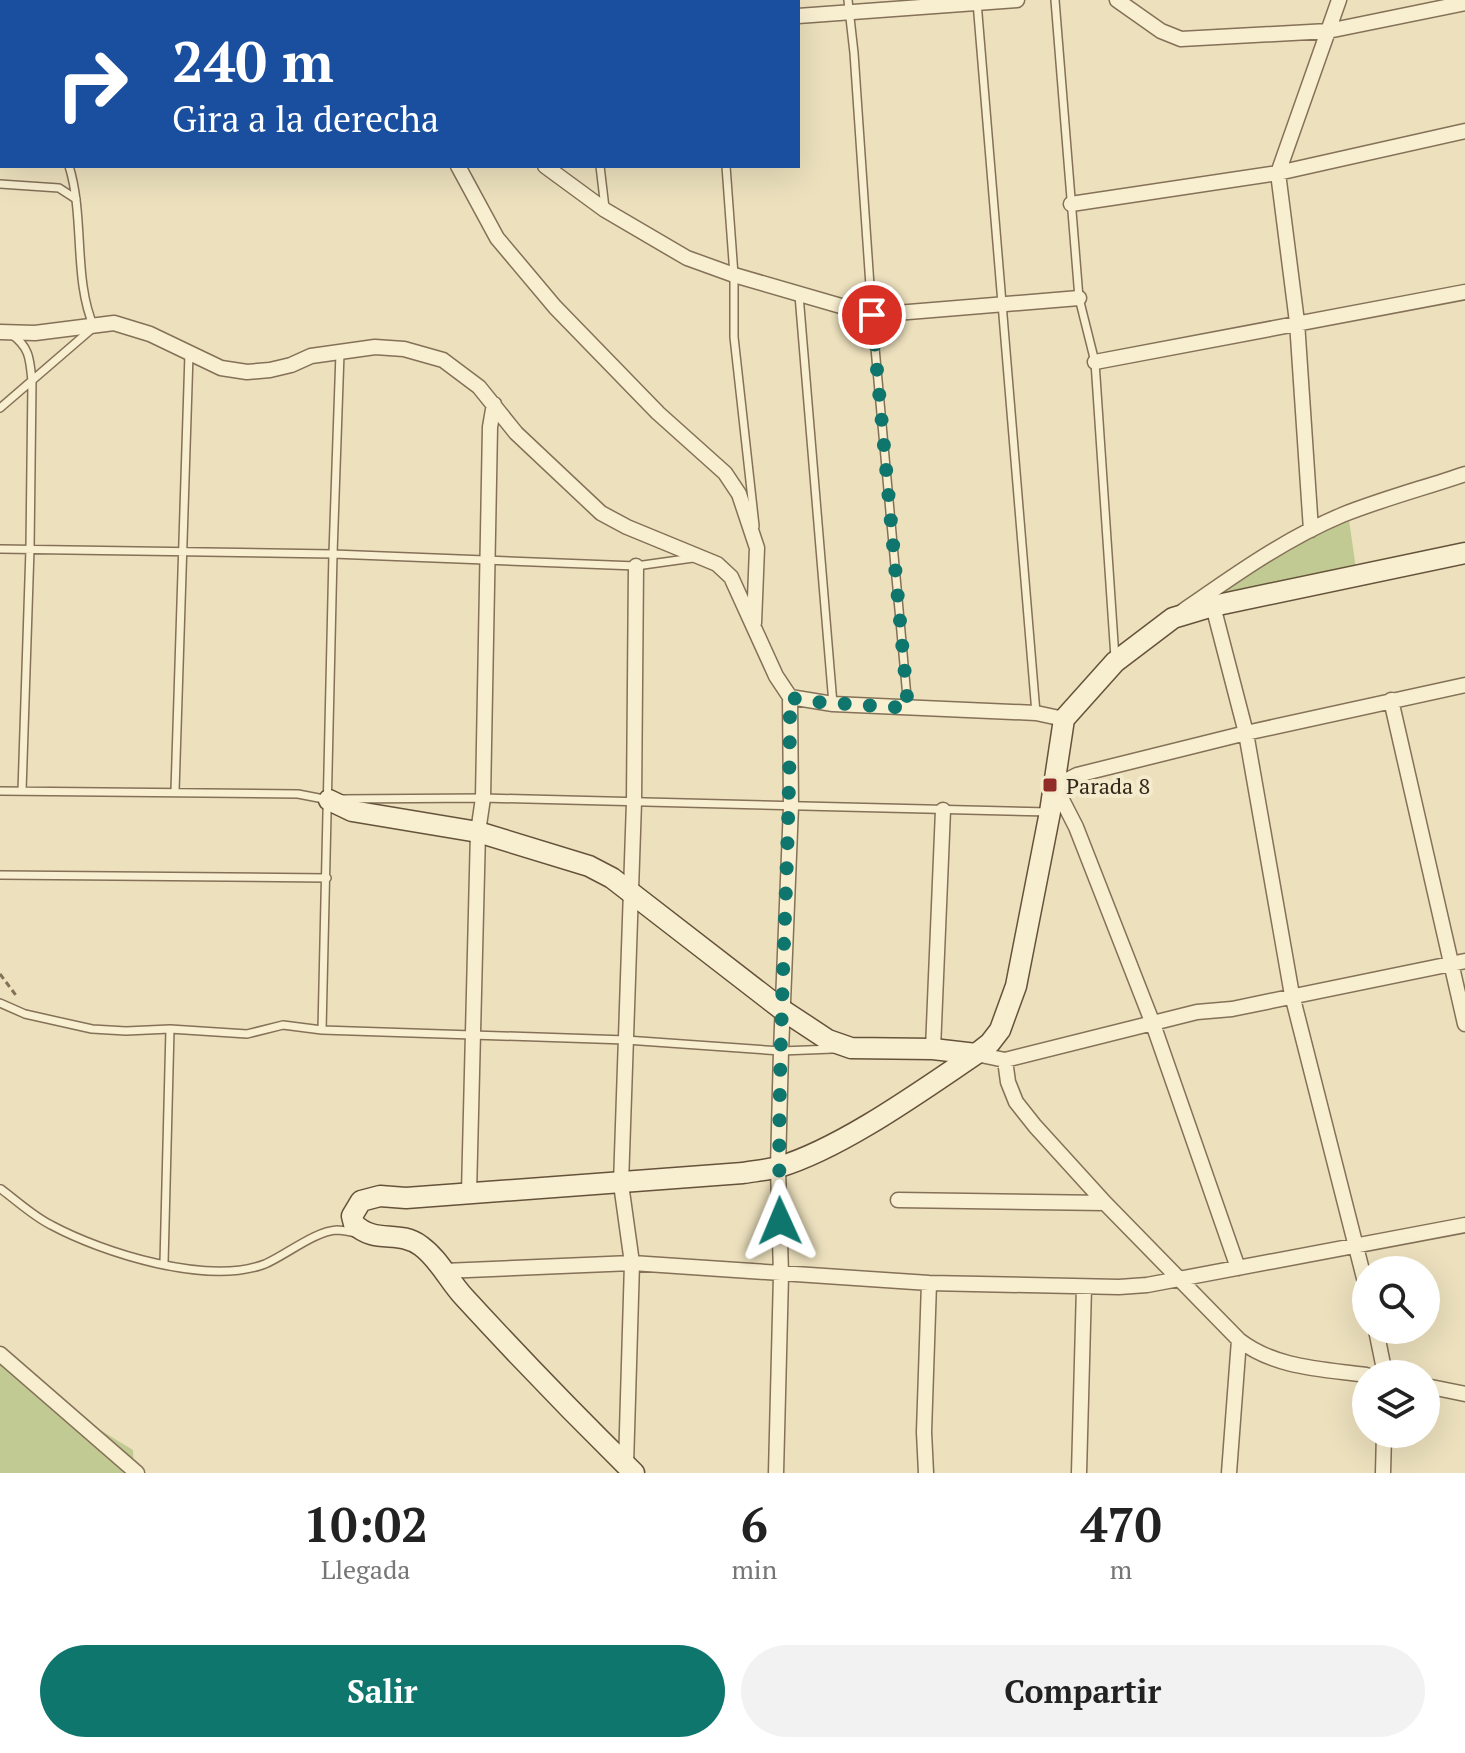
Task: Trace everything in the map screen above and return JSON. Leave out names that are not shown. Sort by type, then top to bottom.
[{"type":"street","points":[[800,16],[848,5],[1017,0]]},
{"type":"street","points":[[1117,0],[1161,31],[1181,39],[1328,31],[1465,3]]},
{"type":"street","points":[[1311,530],[1297,322],[1278,173],[1339,0]]},
{"type":"street","points":[[1071,204],[1278,173],[1465,131]]},
{"type":"street","points":[[459,168],[497,238],[555,307],[658,413],[725,473],[739,494],[757,548],[754,626]]},
{"type":"street","points":[[548,168],[605,210],[687,258],[734,275],[872,315],[1079,298]]},
{"type":"street","points":[[1095,362],[1465,292]]},
{"type":"street","points":[[4,332],[35,333],[114,323],[131,327],[221,368],[247,372],[291,365],[311,356],[375,347],[427,354],[443,360],[479,387],[516,433],[601,513],[627,527],[701,556],[717,564],[731,577],[776,676],[790,697],[791,806],[778,1167],[781,1275],[776,1473]]},
{"type":"street","points":[[469,1193],[478,832],[483,798],[490,427],[494,404]]},
{"type":"street","points":[[630,1469],[462,1295],[433,1257],[409,1238],[370,1236],[354,1224],[352,1216],[361,1201],[380,1196],[406,1198],[621,1184],[778,1167],[818,1152],[864,1126],[976,1054],[1000,1030],[1016,986],[1055,786],[1064,719],[1115,662],[1226,581],[1311,530],[1343,515],[1465,474]]},
{"type":"street","points":[[1173,618],[1213,606],[1465,553]]},
{"type":"street","points":[[630,1469],[632,1263],[621,1184],[634,802],[636,566]]},
{"type":"street","points":[[1213,606],[1246,733],[1292,995],[1360,1256]]},
{"type":"street","points":[[1055,786],[1077,775],[1246,733],[1465,685]]},
{"type":"street","points":[[790,697],[833,704],[1036,713],[1064,719]]},
{"type":"street","points":[[1391,700],[1458,963],[1465,1024]]},
{"type":"street","points":[[1055,786],[1076,827],[1153,1024],[1238,1268]]},
{"type":"street","points":[[329,800],[352,811],[478,832],[589,866],[630,891],[784,1011],[828,1040],[851,1048],[933,1049],[1005,1060],[1197,1012],[1232,1009],[1458,963]]},
{"type":"street","points":[[933,1049],[943,810]]},
{"type":"street","points":[[1005,1060],[1008,1082],[1016,1102],[1105,1203],[1239,1340],[1270,1359],[1352,1373]]},
{"type":"street","points":[[898,1200],[1105,1203]]},
{"type":"street","points":[[444,1271],[632,1263],[929,1283],[1084,1287],[1147,1285],[1465,1225]]},
{"type":"street","points":[[926,1473],[924,1432],[929,1283]]},
{"type":"street","points":[[1079,1473],[1084,1287]]},
{"type":"street","points":[[1229,1473],[1239,1340]]},
{"type":"street","points":[[0,1354],[137,1473]]},
{"type":"street","points":[[1440,1389],[1465,1394]]},
{"type":"street","points":[[1383,1473],[1384,1448]]},
{"type":"lane","points":[[1055,0],[1079,298],[1095,362],[1115,662]]},
{"type":"lane","points":[[977,1],[1036,713]]},
{"type":"lane","points":[[848,5],[872,315],[908,708]]},
{"type":"lane","points":[[0,408],[94,327],[84,300],[76,199],[69,168]]},
{"type":"lane","points":[[600,168],[605,210]]},
{"type":"lane","points":[[726,168],[734,275],[734,337],[757,548]]},
{"type":"lane","points":[[0,184],[59,188],[76,199]]},
{"type":"lane","points":[[799,292],[833,704]]},
{"type":"lane","points":[[4,332],[23,343],[30,355],[32,382],[22,791]]},
{"type":"lane","points":[[322,1030],[340,351]]},
{"type":"lane","points":[[175,791],[189,353]]},
{"type":"lane","points":[[0,549],[333,554],[636,566],[701,556]]},
{"type":"lane","points":[[0,791],[175,791],[298,794],[329,800],[483,798],[1050,812]]},
{"type":"lane","points":[[0,875],[327,878]]},
{"type":"lane","points":[[0,1003],[25,1014],[92,1029],[170,1029],[247,1034],[283,1025],[322,1030],[474,1033],[781,1051],[851,1048]]},
{"type":"lane","points":[[164,1263],[170,1029]]},
{"type":"lane","points":[[1,1189],[49,1224],[103,1249],[205,1272],[235,1271],[263,1264],[337,1230],[370,1236]]},
{"type":"path","points":[[0,974],[17,998]]},
{"type":"green space","points":[[1349,520],[1356,569],[1220,593],[1303,540]]},
{"type":"green space","points":[[0,1359],[28,1386],[133,1450],[134,1473],[0,1473]]},
{"type":"place","name":"Parada 8","points":[[1050,785]]},
{"type":"route","points":[[780,1221],[779,1109],[791,806],[790,697],[833,704],[908,708],[872,315]]}]
